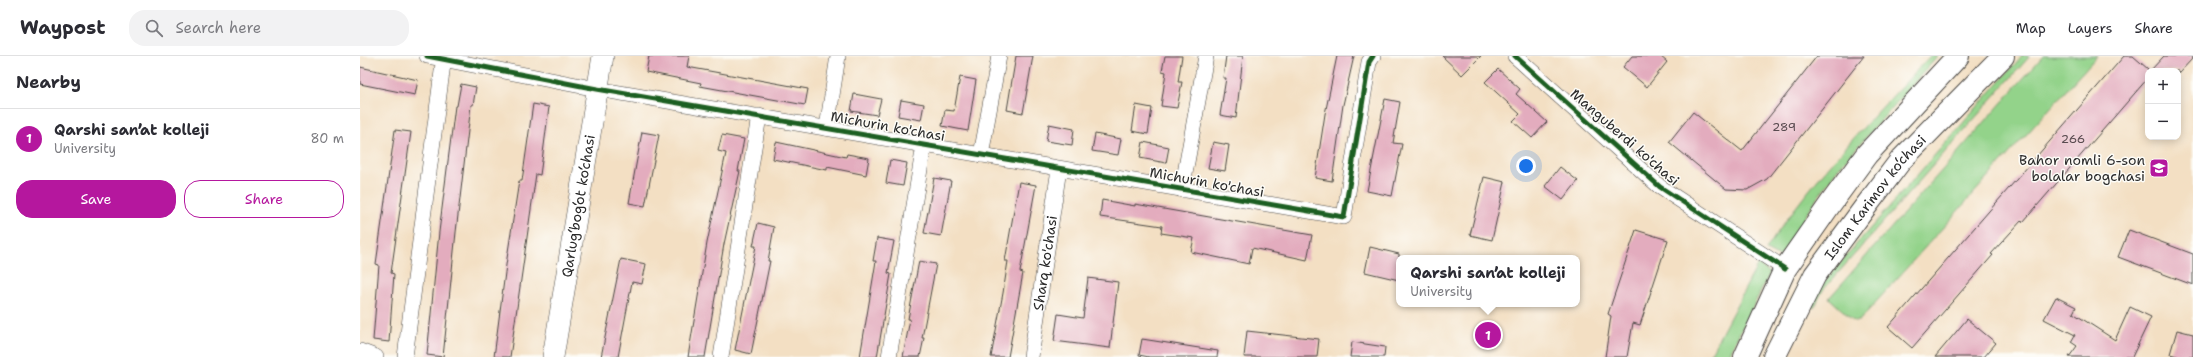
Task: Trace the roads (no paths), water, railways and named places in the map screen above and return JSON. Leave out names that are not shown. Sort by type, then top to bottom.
[{"type":"main road","name":"Qarlug‘bog‘ot ko‘chasi","points":[[553,357],[603,56]]},
{"type":"main road","name":"Islom Karimov ko‘chasi","points":[[1745,357],[1785,269],[1867,154],[1958,56]]},
{"type":"main road","name":"Islom Karimov ko‘chasi","points":[[1774,357],[1815,275],[1901,160],[2003,56]]},
{"type":"street","name":"Michurin ko'chasi","points":[[427,56],[443,57],[597,89],[1344,217],[1369,62],[1373,56]]},
{"type":"street","points":[[826,128],[838,56]]},
{"type":"street","points":[[981,155],[999,56]]},
{"type":"street","points":[[1182,190],[1206,56]]},
{"type":"street","name":"Manguberdi ko'chasi","points":[[1515,56],[1660,187],[1785,269]]},
{"type":"street","points":[[405,357],[443,57]]},
{"type":"street","points":[[721,357],[759,116]]},
{"type":"street","points":[[889,357],[924,145]]},
{"type":"street","name":"Sharq ko'chasi","points":[[1031,357],[1059,169]]},
{"type":"street","points":[[360,351],[376,357]]},
{"type":"place","name":"Bahor nomli 6-son bolalar bogchasi","points":[[2159,168]]},
{"type":"place","name":"Qarshi san’at kolleji","points":[[1488,335]]}]
